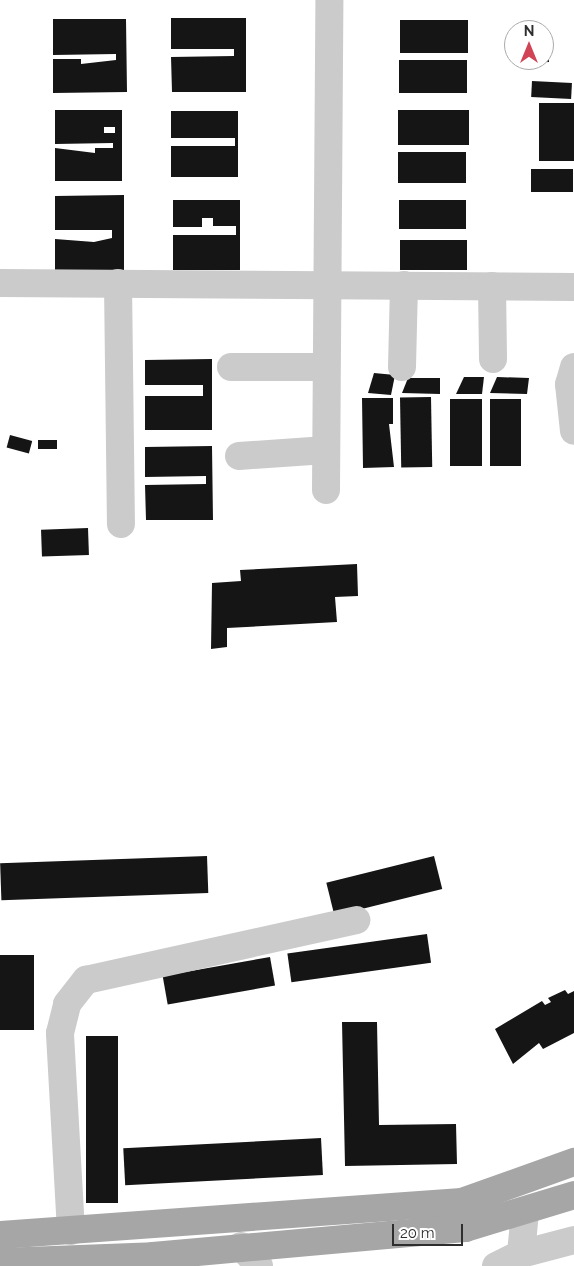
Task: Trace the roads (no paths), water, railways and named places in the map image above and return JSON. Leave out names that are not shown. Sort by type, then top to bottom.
[{"type":"main road","points":[[0,1235],[462,1202],[574,1162]]},
{"type":"main road","points":[[0,1262],[153,1261],[241,1246],[465,1228],[525,1212],[574,1195]]},
{"type":"lane","points":[[326,490],[325,285],[329,0]]},
{"type":"lane","points":[[0,283],[574,287]]},
{"type":"lane","points":[[0,292],[29,283]]},
{"type":"lane","points":[[118,283],[121,524]]},
{"type":"lane","points":[[402,367],[404,285]]},
{"type":"lane","points":[[492,286],[494,360]]},
{"type":"lane","points":[[231,367],[326,367]]},
{"type":"lane","points":[[574,367],[569,384],[574,431]]},
{"type":"lane","points":[[239,456],[326,450]]},
{"type":"lane","points":[[71,1231],[60,1033],[67,1004],[86,980],[356,920]]},
{"type":"lane","points":[[521,1254],[525,1212]]},
{"type":"lane","points":[[496,1266],[521,1254],[574,1240]]},
{"type":"lane","points":[[241,1246],[259,1266]]}]
